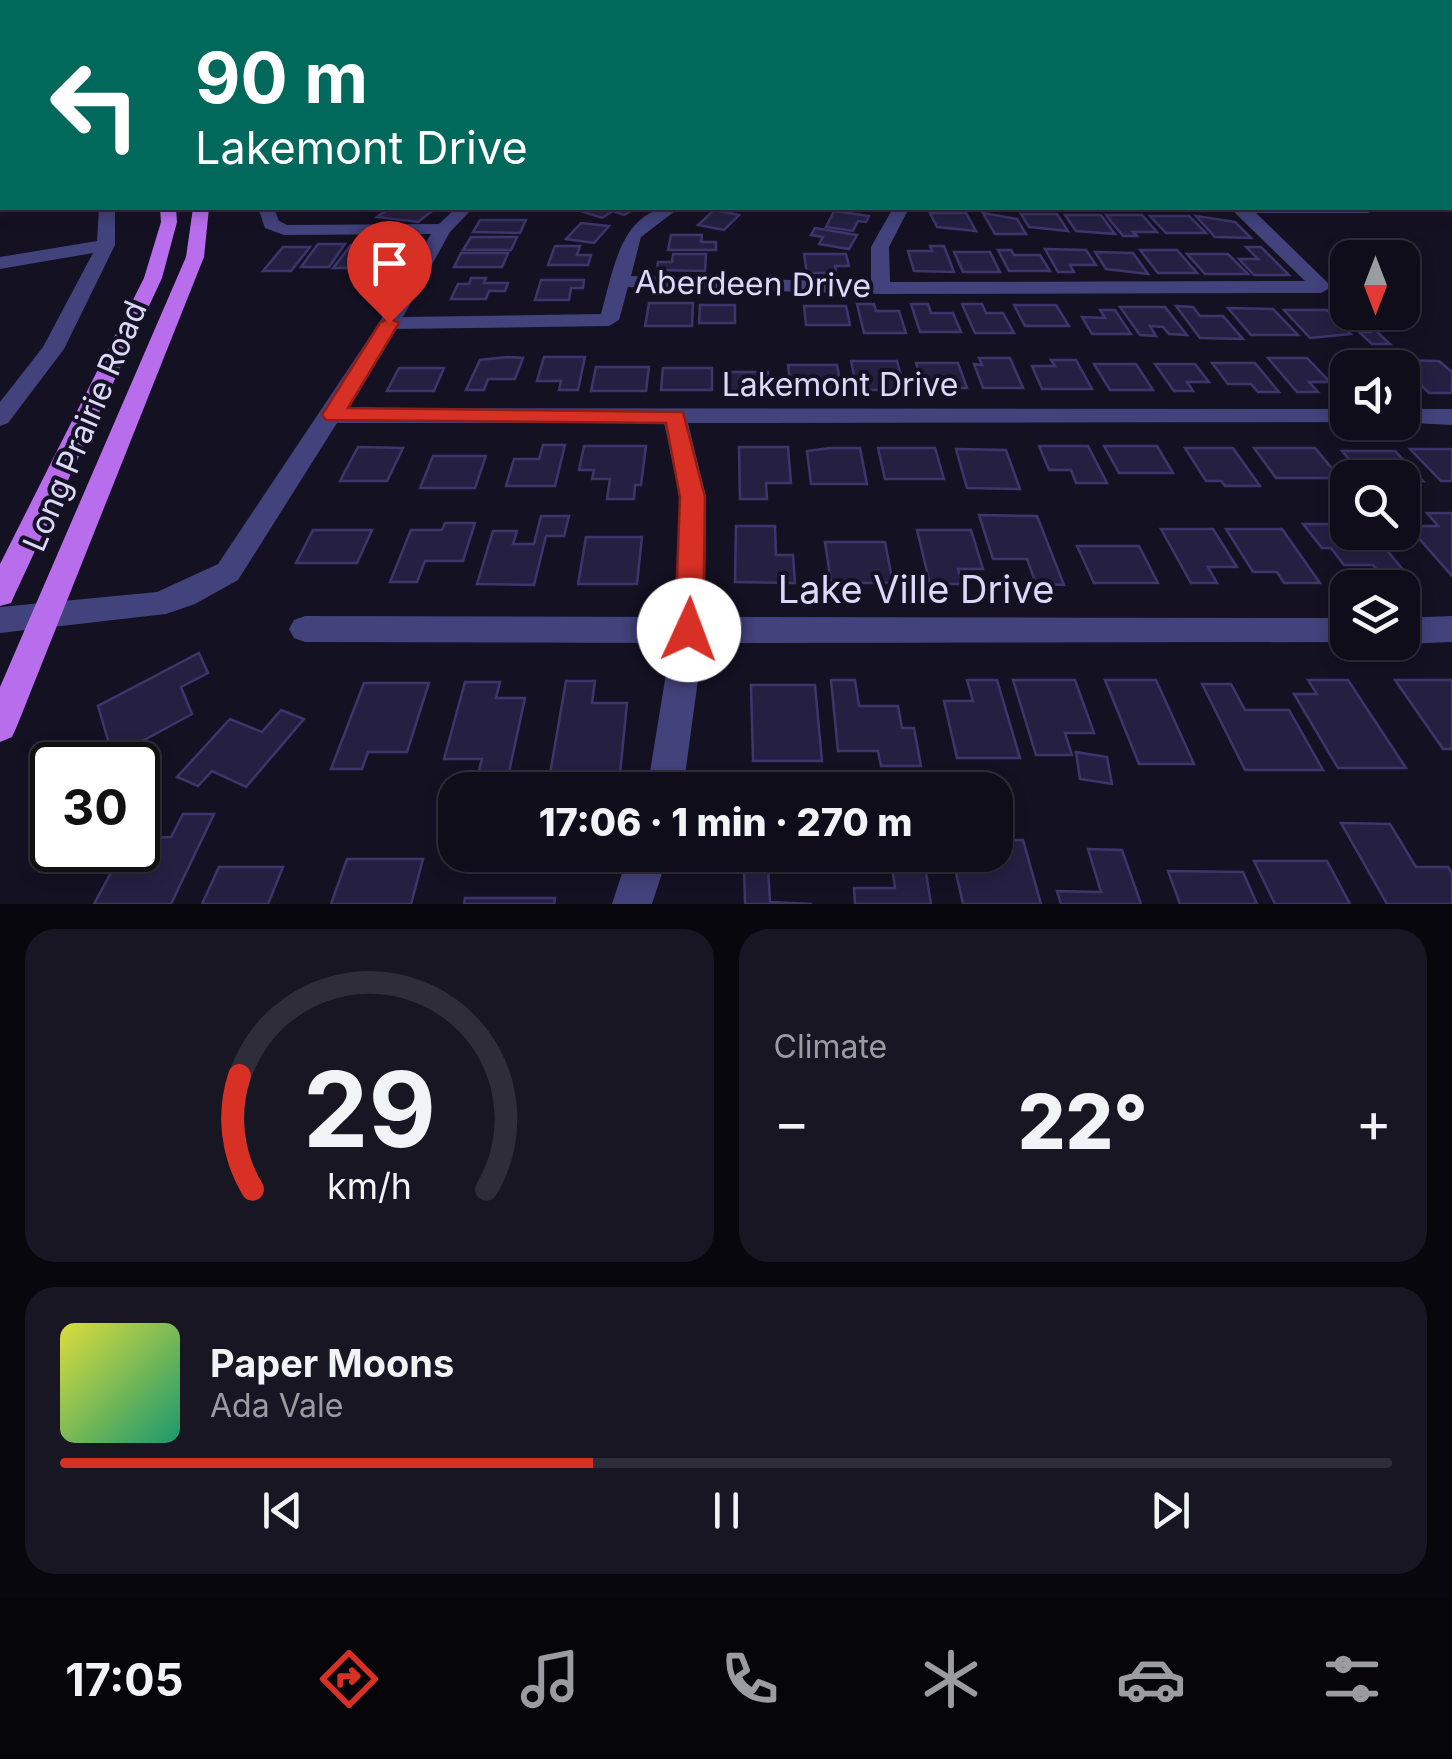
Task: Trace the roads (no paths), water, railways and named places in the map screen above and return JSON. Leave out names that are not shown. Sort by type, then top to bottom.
[{"type":"main road","name":"Long Prairie Road","points":[[0,594],[153,278],[169,222],[168,210]]},
{"type":"main road","name":"Long Prairie Road","points":[[0,726],[195,257],[201,210]]},
{"type":"street","points":[[0,418],[53,349],[106,244],[107,210]]},
{"type":"street","points":[[267,210],[272,224],[284,230],[443,229]]},
{"type":"street","points":[[0,620],[47,611],[156,604],[190,593],[228,572],[333,415],[443,229],[463,210]]},
{"type":"street","points":[[618,281],[633,235],[667,210]]},
{"type":"street","points":[[882,288],[880,247],[900,210]]},
{"type":"street","name":"Aberdeen Drive","points":[[389,323],[610,320],[618,281],[882,288],[1322,286],[1242,210]]},
{"type":"street","points":[[0,263],[106,244]]},
{"type":"street","name":"Lakemont Drive","points":[[333,415],[1330,417]]},
{"type":"street","points":[[668,772],[689,630],[692,497],[675,416]]},
{"type":"street","points":[[1420,417],[1452,416]]},
{"type":"street","name":"Lake Ville Drive","points":[[305,629],[1330,631]]},
{"type":"street","points":[[1420,630],[1452,629]]},
{"type":"street","points":[[632,904],[642,872]]}]
